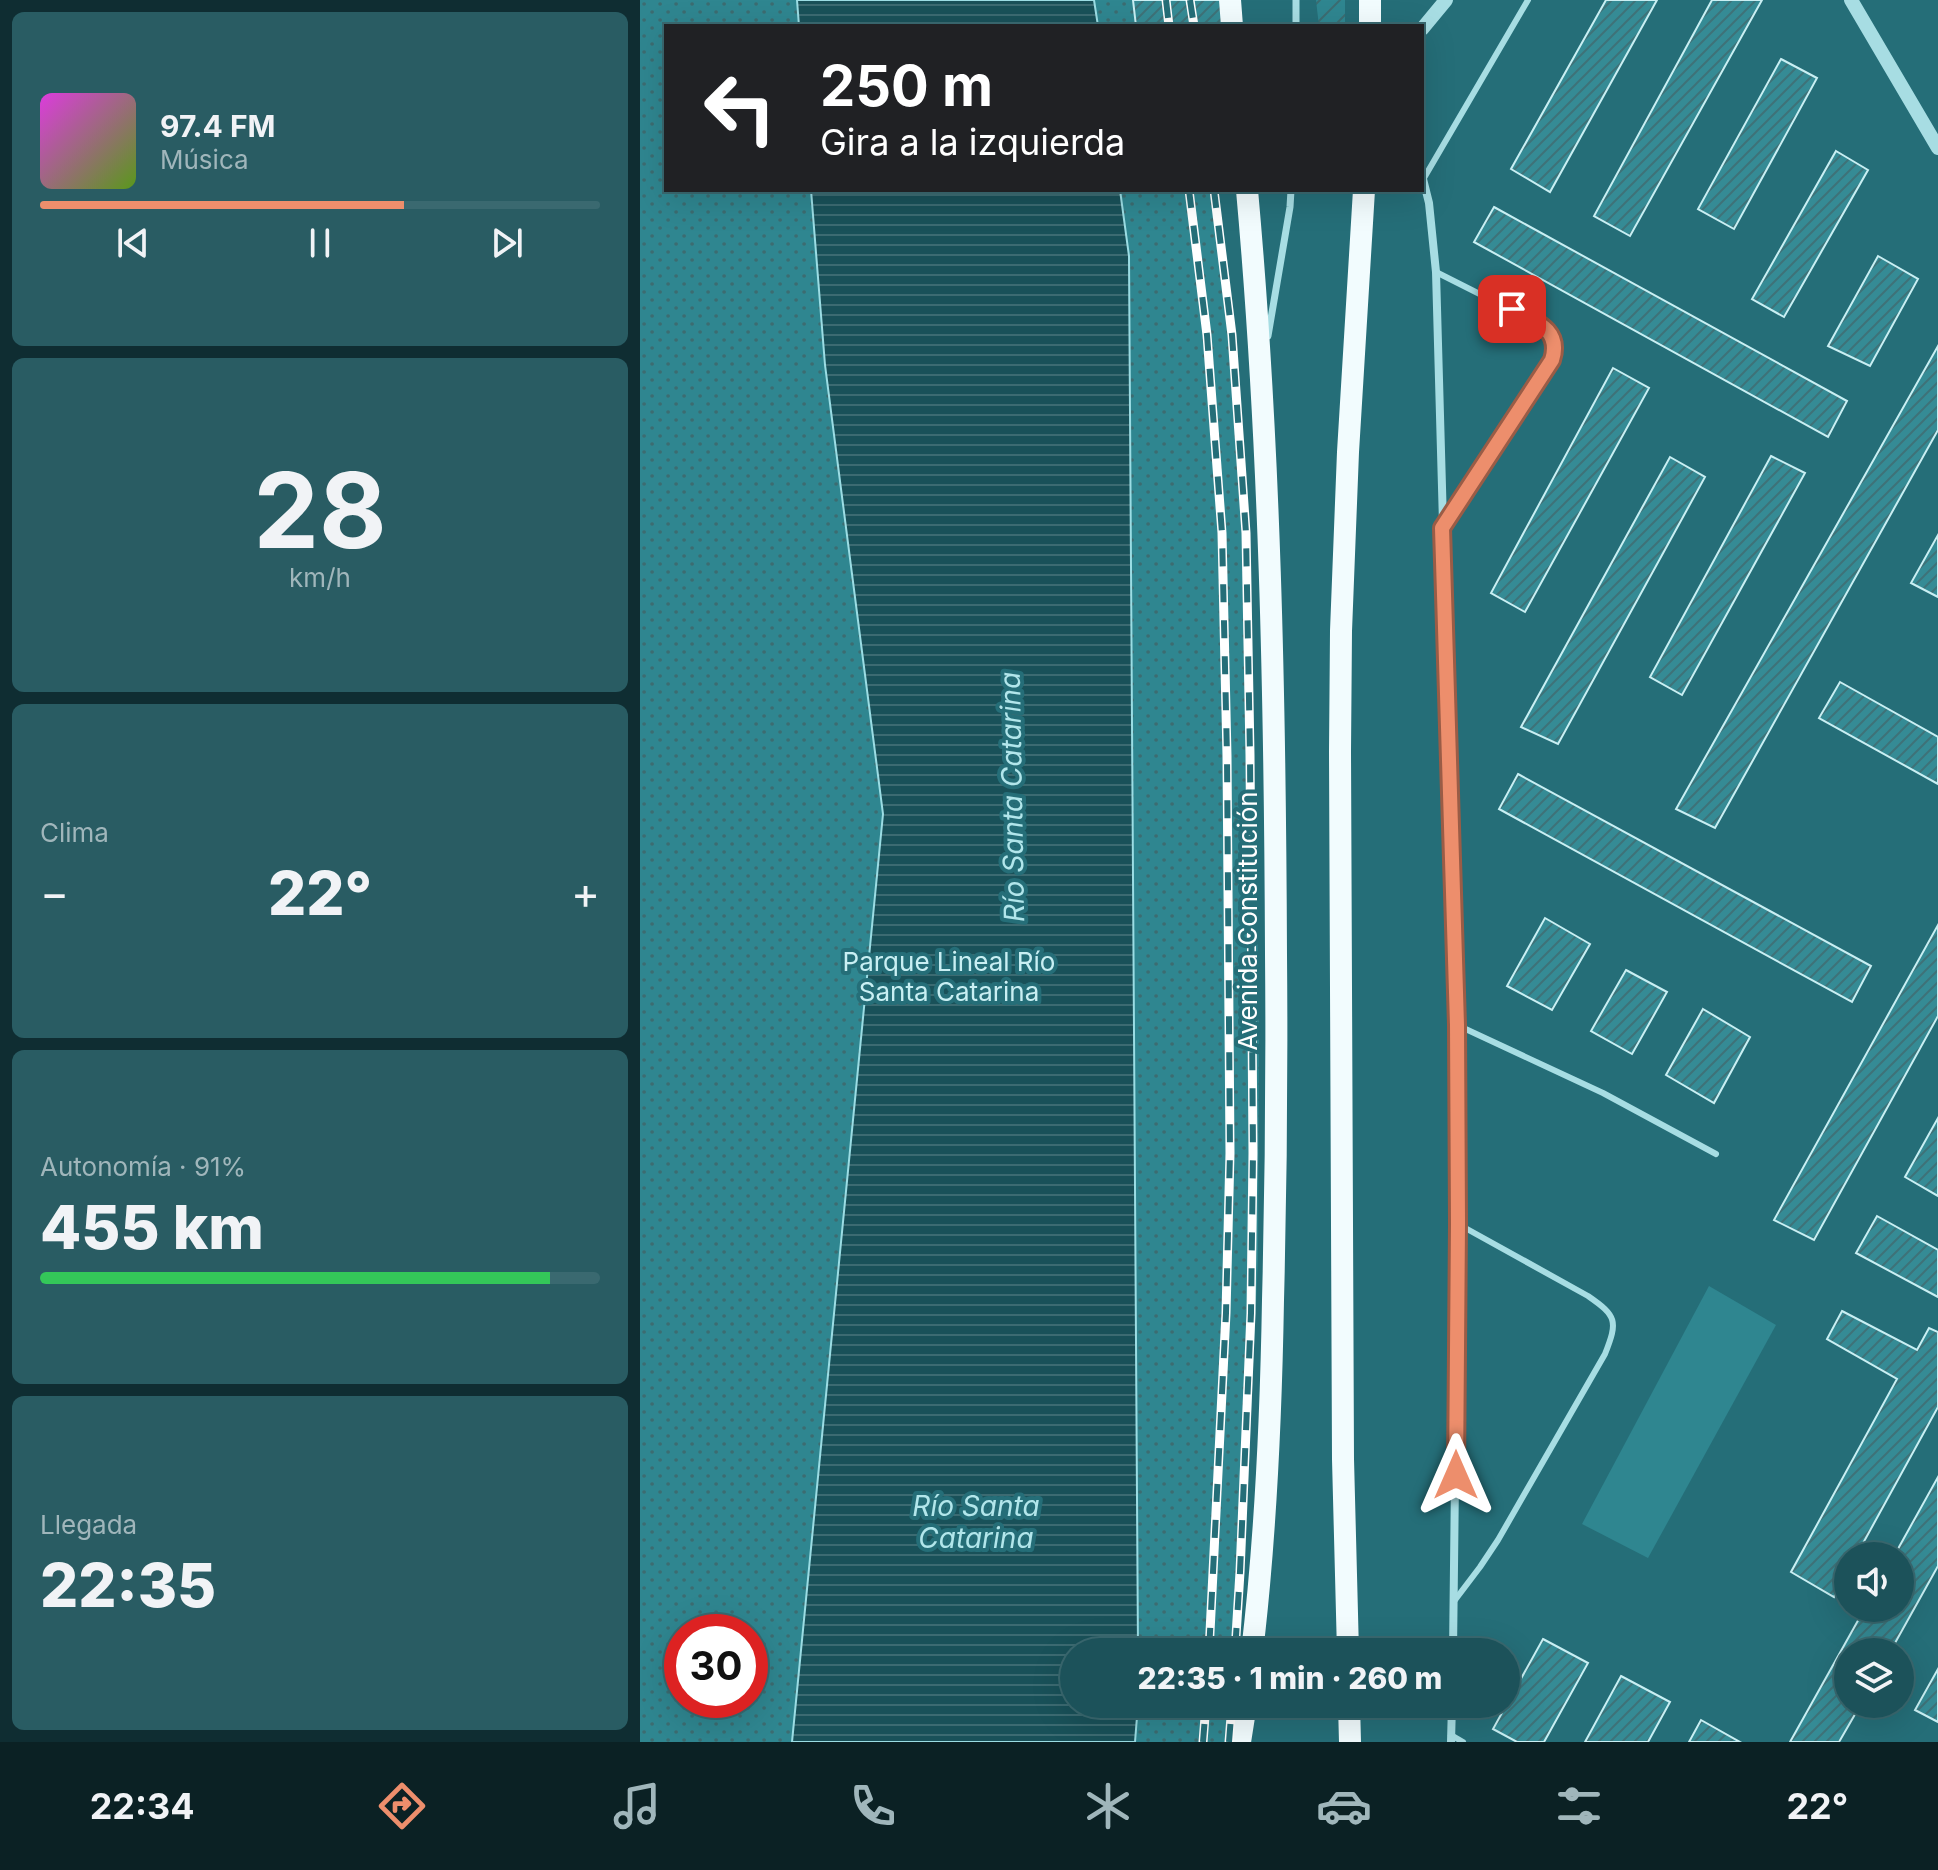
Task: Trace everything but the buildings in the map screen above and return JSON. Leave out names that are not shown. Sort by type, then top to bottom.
[{"type":"highway","points":[[1230,0],[1232,24]]},
{"type":"highway","points":[[1370,0],[1370,24]]},
{"type":"highway","name":"Avenida Constitución","points":[[1247,192],[1267,502],[1275,731],[1278,1118],[1270,1441],[1262,1570],[1254,1638]]},
{"type":"highway","points":[[1348,1638],[1343,1459],[1341,661],[1348,452],[1364,192]]},
{"type":"highway","points":[[1240,1742],[1244,1718]]},
{"type":"highway","points":[[1349,1718],[1350,1742]]},
{"type":"street","points":[[1296,0],[1296,24]]},
{"type":"street","points":[[1424,27],[1446,0]]},
{"type":"street","points":[[1851,0],[1938,148]]},
{"type":"street","points":[[1424,181],[1436,272],[1457,1025],[1454,1638]]},
{"type":"street","points":[[1260,378],[1291,192]]},
{"type":"street","points":[[1451,1738],[1452,1718]]},
{"type":"lane","points":[[1424,175],[1528,0]]},
{"type":"lane","points":[[1436,272],[1537,323],[1552,336],[1555,345],[1552,360],[1442,528]]},
{"type":"lane","points":[[1457,1025],[1603,1093],[1716,1154]]},
{"type":"lane","points":[[1455,1600],[1506,1526],[1605,1354],[1614,1325],[1611,1315],[1588,1296],[1458,1224]]},
{"type":"lane","points":[[1451,1738],[1463,1742]]},
{"type":"green space","name":"Parque Lineal Río Santa Catarina","points":[[640,0],[1192,0],[1195,24],[664,24],[664,192],[1214,192],[1238,449],[1253,728],[1259,1013],[1258,1259],[1244,1574],[1238,1638],[1060,1638],[1060,1718],[1231,1718],[1228,1742],[640,1742]]},
{"type":"green space","points":[[1316,0],[1345,0],[1345,24],[1319,24]]},
{"type":"green space","points":[[1709,1286],[1776,1325],[1648,1558],[1582,1524]]},
{"type":"water","points":[[797,0],[1094,0],[1098,24],[799,24]]},
{"type":"water","name":"Río Santa Catarina","points":[[811,192],[1120,192],[1129,256],[1138,1638],[1060,1638],[1060,1718],[1137,1718],[1135,1742],[792,1742],[883,814],[825,365]]},
{"type":"railway","points":[[1166,0],[1169,24]]},
{"type":"railway","points":[[1190,0],[1194,24]]},
{"type":"railway","points":[[1189,192],[1207,335],[1222,533],[1227,756],[1230,1153],[1226,1313],[1210,1638]]},
{"type":"railway","points":[[1214,192],[1232,335],[1246,533],[1250,755],[1251,1313],[1236,1638]]},
{"type":"railway","points":[[1203,1742],[1205,1718]]},
{"type":"railway","points":[[1229,1742],[1231,1718]]},
{"type":"route","points":[[1456,1475],[1457,1025],[1442,528],[1552,360],[1555,345],[1552,336],[1545,328],[1512,309]]}]
